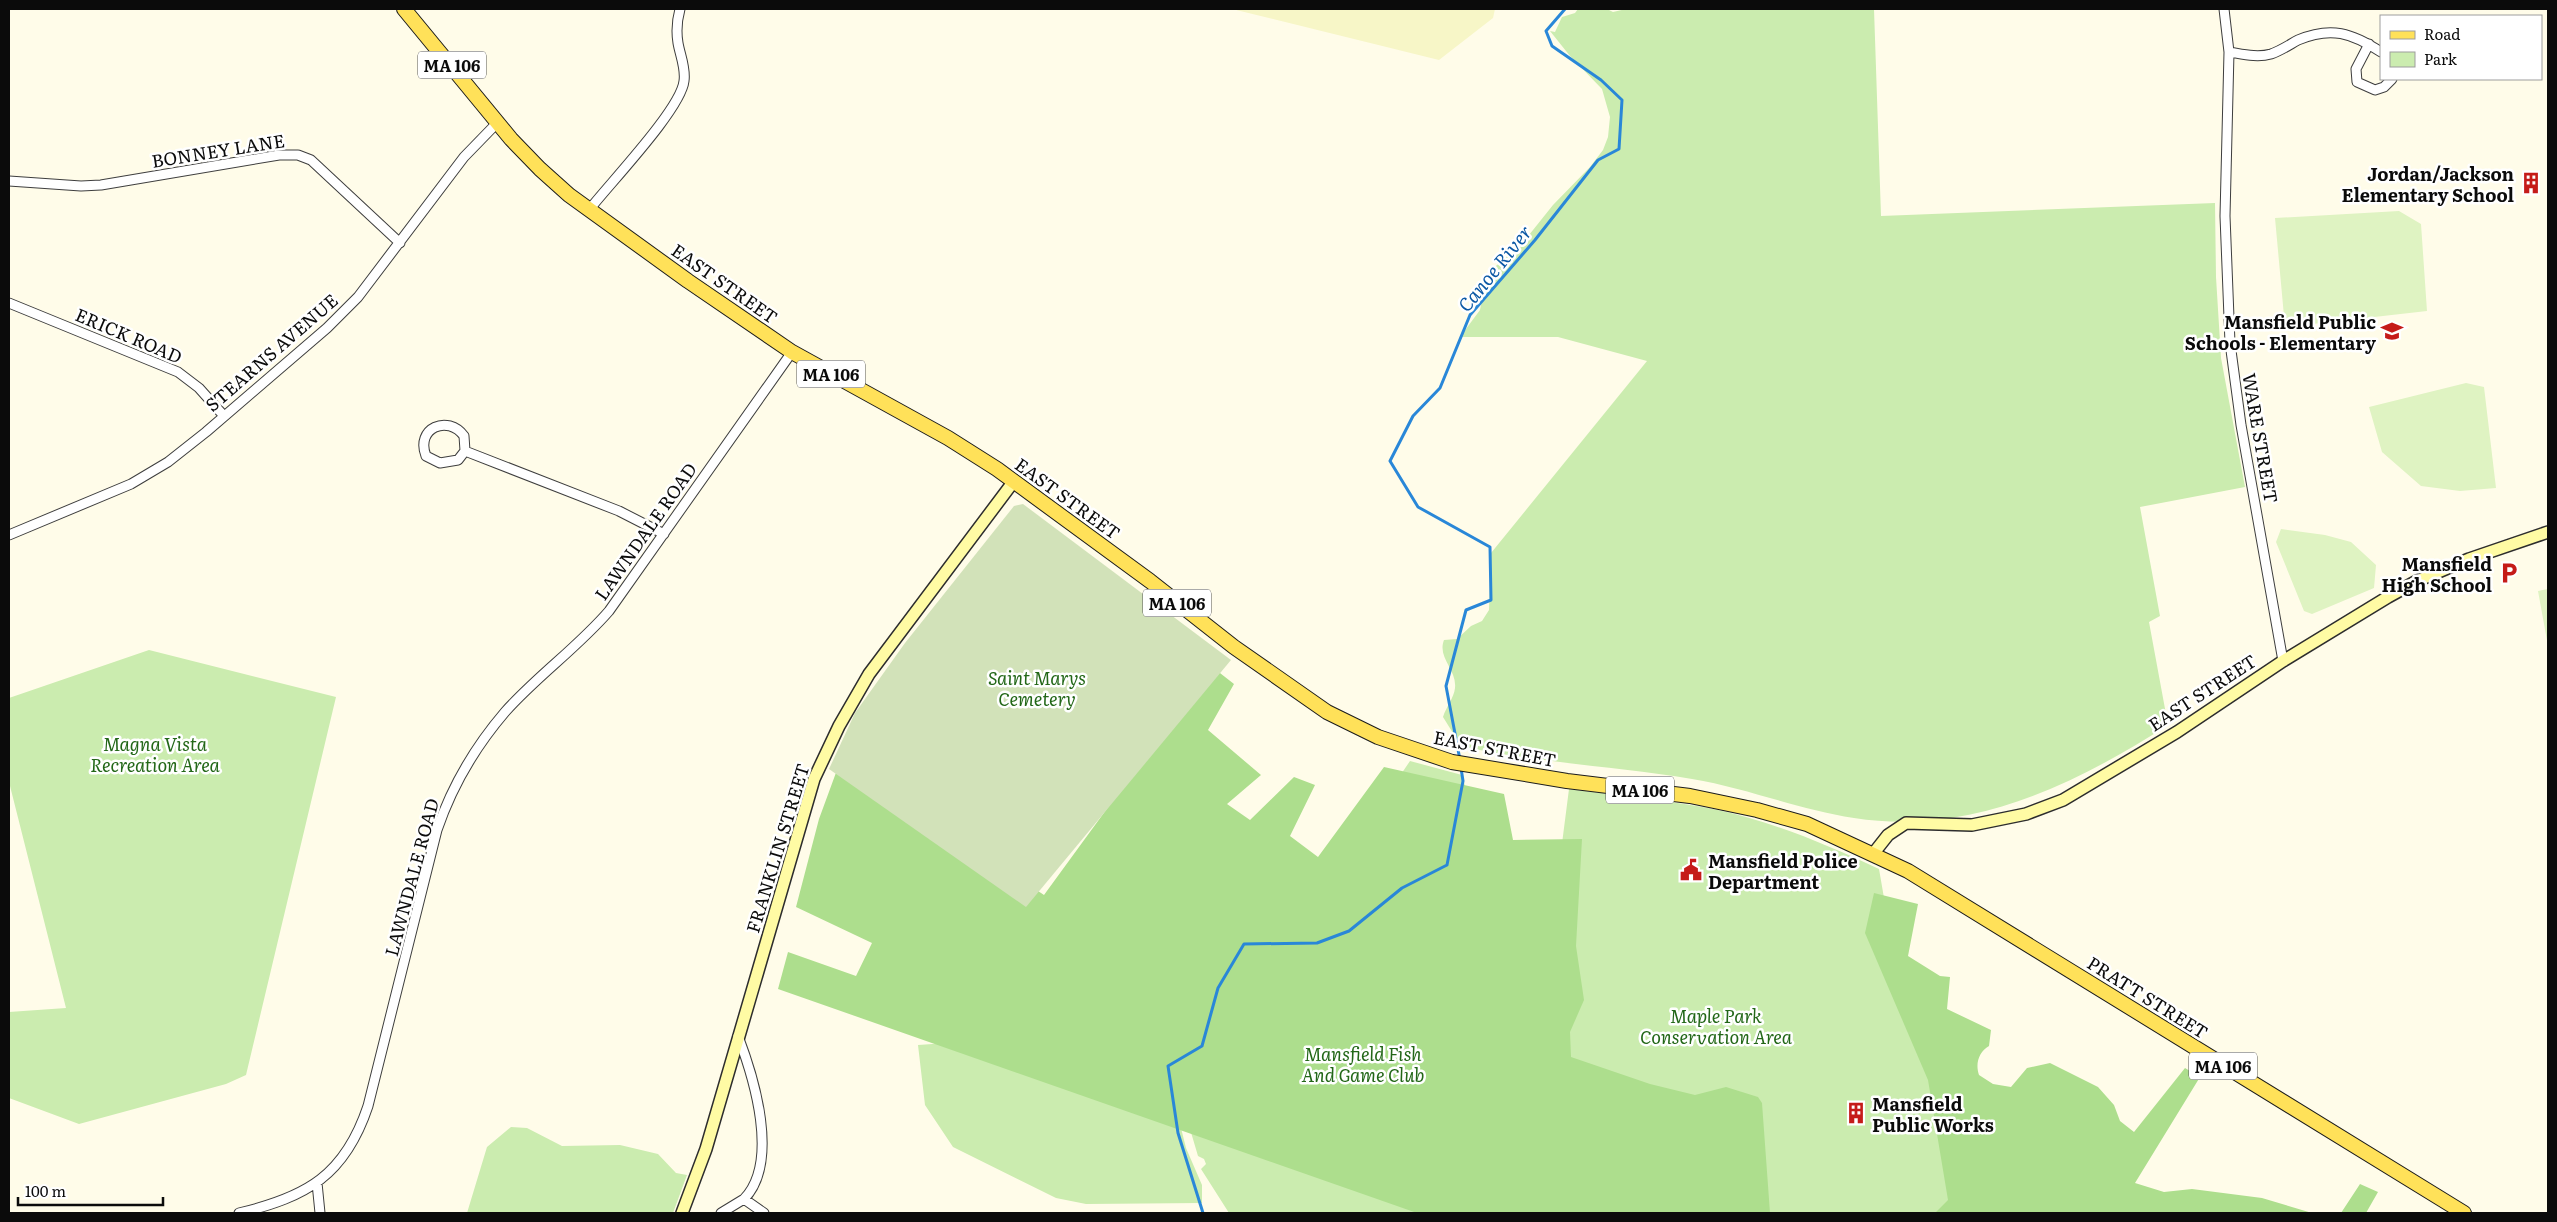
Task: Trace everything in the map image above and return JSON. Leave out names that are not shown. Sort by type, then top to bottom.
[{"type":"main road","name":"EAST STREET","points":[[404,9],[498,122],[546,174],[589,210],[792,352],[943,435],[1014,481],[1308,700],[1378,737],[1452,762],[1558,780],[1690,796],[1757,810],[1807,824]]},
{"type":"main road","name":"PRATT STREET","points":[[1807,824],[1908,871],[2464,1213]]},
{"type":"street","points":[[589,210],[643,146],[673,104],[684,82],[677,42],[677,22],[680,9]]},
{"type":"street","name":"WARE STREET","points":[[2224,9],[2229,52],[2225,216],[2230,343],[2241,425],[2283,661]]},
{"type":"street","points":[[2229,52],[2257,56],[2271,54],[2319,33],[2339,32],[2369,44],[2380,51]]},
{"type":"street","points":[[2369,44],[2356,69],[2357,82],[2375,90],[2384,88],[2391,80]]},
{"type":"street","name":"STEARNS AVENUE","points":[[9,535],[107,495],[144,477],[168,462],[224,416],[341,315],[400,243],[464,157],[498,122]]},
{"type":"street","name":"BONNEY LANE","points":[[9,181],[81,186],[101,185],[279,155],[298,155],[318,166],[400,243]]},
{"type":"street","name":"ERICK ROAD","points":[[9,303],[178,372],[200,388],[224,416]]},
{"type":"street","name":"LAWNDALE ROAD","points":[[239,1213],[279,1202],[316,1183],[347,1152],[360,1131],[388,1030],[437,830],[446,804],[459,777],[506,711],[580,642],[609,611],[792,352]]},
{"type":"street","points":[[437,425],[453,426],[464,436],[465,451],[458,460],[440,463],[426,456],[424,443],[430,429],[437,425]]},
{"type":"street","points":[[465,451],[620,511],[664,534]]},
{"type":"street","name":"FRANKLIN STREET","points":[[682,1213],[706,1149],[807,800],[836,733],[869,674],[1014,481]]},
{"type":"street","name":"EAST STREET","points":[[1873,854],[1888,835],[1906,823],[1972,824],[2026,814],[2063,800],[2177,732],[2283,661],[2417,581],[2482,554],[2548,532]]},
{"type":"street","points":[[721,1213],[744,1199],[750,1192],[755,1181],[762,1148],[757,1095],[738,1036]]},
{"type":"street","points":[[316,1183],[320,1213]]},
{"type":"street","points":[[744,1199],[764,1213]]},
{"type":"green space","points":[[1232,9],[1495,9],[1493,18],[1439,60]]},
{"type":"green space","points":[[1578,9],[1607,9],[1613,12],[1626,9],[1874,9],[1881,216],[2215,203],[2216,277],[2221,358],[2245,487],[2140,507],[2160,616],[2149,622],[2168,725],[2095,768],[2019,801],[1979,813],[1938,820],[1897,822],[1834,814],[1692,779],[1490,752],[1461,746],[1443,717],[1455,688],[1453,675],[1443,652],[1444,640],[1457,639],[1471,626],[1482,621],[1489,610],[1491,553],[1647,361],[1558,337],[1460,337],[1480,310],[1487,274],[1525,240],[1553,205],[1590,167],[1603,150],[1608,137],[1610,117],[1602,89],[1570,56],[1550,31],[1555,32],[1562,17],[1575,13]]},
{"type":"green space","points":[[2399,211],[2421,224],[2427,311],[2285,327],[2275,218]]},
{"type":"green space","points":[[2466,383],[2484,387],[2496,488],[2460,491],[2421,486],[2382,452],[2369,407]]},
{"type":"green space","name":"Saint Marys Cemetery","points":[[1023,504],[1231,660],[1026,907],[829,769],[855,713],[905,643],[1014,506]]},
{"type":"green space","points":[[2281,529],[2325,535],[2351,542],[2376,565],[2374,588],[2312,614],[2304,611],[2276,542]]},
{"type":"green space","points":[[2548,589],[2548,646],[2538,591]]},
{"type":"green space","name":"Magna Vista Recreation Area","points":[[149,650],[336,697],[246,1075],[226,1084],[79,1124],[9,1098],[9,1012],[66,1008],[9,782],[9,698]]},
{"type":"green space","name":"Mansfield Fish And Game Club","points":[[1211,666],[1234,684],[1208,730],[1261,775],[1227,804],[1250,820],[1294,777],[1315,785],[1290,836],[1318,857],[1384,767],[1504,794],[1513,840],[1582,839],[1576,946],[1584,1000],[1570,1032],[1571,1057],[1650,1084],[1695,1095],[1726,1087],[1758,1097],[1762,1103],[1770,1213],[1417,1213],[778,989],[788,952],[856,976],[872,943],[796,907],[819,819],[841,759],[1044,895]]},
{"type":"green space","name":"Maple Park Conservation Area","points":[[1410,761],[1462,775],[1465,786],[1550,937],[1569,789],[1677,803],[1735,814],[1798,834],[1879,869],[1897,973],[2041,1213],[1229,1213],[1201,1169],[1206,1164],[1204,1159],[1198,1156],[1190,1129],[1176,1108],[1186,1148],[1202,1185],[1202,1203],[1086,1204],[1056,1198],[953,1147],[925,1105],[918,1045],[991,1040],[1353,845]]},
{"type":"green space","points":[[1874,893],[1918,904],[1908,956],[1940,976],[1950,977],[1947,1009],[1991,1030],[1989,1046],[1979,1058],[1977,1066],[1979,1075],[1993,1084],[2011,1087],[2027,1068],[2050,1063],[2098,1087],[2114,1105],[2120,1121],[2134,1132],[2185,1068],[2200,1077],[2135,1183],[2164,1192],[2192,1189],[2262,1198],[2312,1213],[1935,1213],[1948,1200],[1928,1080],[1865,933]]},
{"type":"green space","points":[[511,1127],[527,1128],[562,1146],[620,1145],[658,1154],[676,1173],[687,1175],[673,1213],[467,1213],[487,1147]]},
{"type":"green space","points":[[2360,1184],[2378,1192],[2366,1213],[2341,1213]]},
{"type":"waterway","name":"Canoe River","points":[[1460,760],[1446,686],[1466,610],[1491,600],[1490,547],[1418,507],[1390,461],[1413,416],[1440,388],[1470,315],[1535,240],[1598,160],[1619,149],[1622,100],[1601,80],[1552,46],[1546,31],[1565,9]]},
{"type":"waterway","name":"Canoe River","points":[[1203,1213],[1178,1133],[1168,1066],[1202,1046],[1218,988],[1244,944],[1317,943],[1349,931],[1402,888],[1447,865],[1463,781],[1461,768]]},
{"type":"place","name":"Jordan/Jackson Elementary School","points":[[2531,183]]},
{"type":"place","name":"Mansfield Public Schools - Elementary","points":[[2392,331]]},
{"type":"place","name":"Mansfield High School","points":[[2509,573]]},
{"type":"place","name":"Mansfield Police Department","points":[[1691,870]]},
{"type":"place","name":"Mansfield Public Works","points":[[1856,1113]]}]
